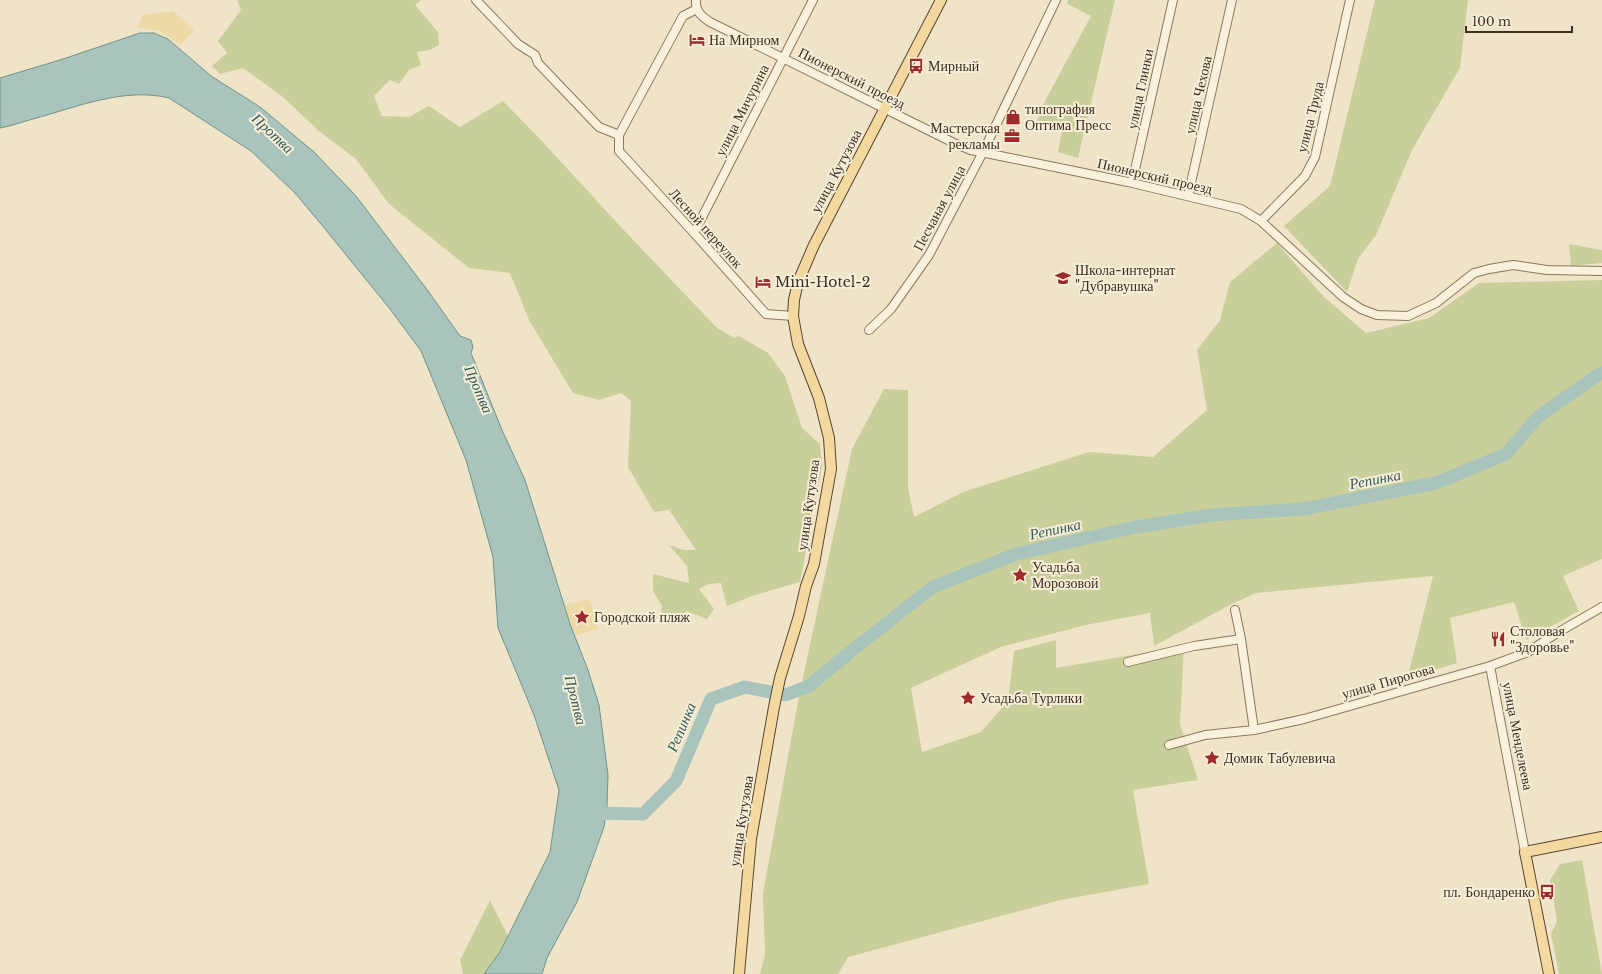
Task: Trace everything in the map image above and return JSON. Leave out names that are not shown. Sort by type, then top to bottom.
[{"type":"main road","name":"улица Кутузова","points":[[739,974],[751,839],[774,707],[806,586],[814,564],[830,469],[829,438],[819,398],[798,344],[793,316],[794,300],[798,282],[814,245],[941,0]]},
{"type":"main road","points":[[1548,974],[1525,852],[1602,837]]},
{"type":"street","points":[[476,0],[518,44],[535,55],[538,63],[589,118],[599,127],[619,135],[683,16],[697,9],[696,0]]},
{"type":"street","name":"улица Мичурина","points":[[694,233],[813,0]]},
{"type":"street","name":"Песчаная улица","points":[[869,330],[891,309],[929,255],[983,152],[1056,0]]},
{"type":"street","name":"улица Глинки","points":[[1132,183],[1173,0]]},
{"type":"street","name":"улица Чехова","points":[[1188,196],[1232,0]]},
{"type":"street","name":"улица Труда","points":[[1261,221],[1305,176],[1315,157],[1350,0]]},
{"type":"street","name":"Пионерский проезд","points":[[697,9],[701,16],[710,22],[956,144],[971,150],[1132,183],[1241,210],[1261,221],[1343,297],[1361,309],[1377,315],[1408,316],[1436,303],[1474,273],[1489,269],[1514,265],[1547,270],[1602,271]]},
{"type":"street","name":"Лесной переулок","points":[[619,135],[619,152],[766,314],[793,316]]},
{"type":"street","name":"улица Пирогова","points":[[1168,745],[1204,735],[1254,730],[1304,719],[1490,666],[1528,652],[1602,607]]},
{"type":"street","points":[[1235,610],[1242,639],[1254,730]]},
{"type":"street","points":[[1128,662],[1194,646],[1242,639]]},
{"type":"street","name":"улица Менделеева","points":[[1490,666],[1525,852]]},
{"type":"green space","points":[[237,0],[421,0],[415,5],[438,32],[439,45],[430,50],[417,52],[421,65],[409,70],[399,84],[390,80],[374,96],[382,116],[409,117],[429,106],[460,127],[503,101],[717,328],[734,338],[739,336],[768,353],[785,376],[802,428],[820,444],[822,466],[800,582],[752,596],[727,606],[721,583],[709,584],[699,589],[714,609],[707,619],[686,611],[680,624],[660,624],[662,606],[653,591],[653,574],[689,583],[687,566],[669,545],[684,550],[696,550],[669,510],[654,512],[628,467],[631,401],[621,393],[599,400],[573,393],[529,320],[510,273],[469,268],[389,204],[356,159],[320,132],[283,97],[243,68],[220,74],[212,66],[227,53],[218,41],[241,10]]},
{"type":"green space","points":[[1068,0],[1115,0],[1078,158],[1058,152],[1063,126],[1037,121],[1046,99],[1091,16],[1067,4]]},
{"type":"green space","points":[[1375,0],[1468,0],[1460,68],[1413,148],[1376,235],[1358,259],[1347,292],[1284,226],[1330,186]]},
{"type":"green space","points":[[1277,243],[1323,296],[1366,333],[1429,318],[1479,283],[1602,280],[1602,559],[1563,576],[1579,611],[1526,640],[1514,602],[1450,618],[1457,663],[1407,679],[1433,576],[1256,593],[1232,604],[1154,646],[1150,613],[1086,625],[1001,647],[911,688],[922,752],[981,732],[1008,701],[1014,651],[1056,640],[1056,668],[1184,646],[1180,724],[1198,780],[1133,790],[1149,884],[1061,900],[848,957],[838,974],[760,974],[765,955],[763,893],[800,691],[852,449],[884,389],[908,390],[908,488],[914,517],[963,492],[1089,452],[1153,457],[1207,410],[1197,350],[1220,320],[1230,282]]},
{"type":"green space","points":[[1569,244],[1602,250],[1602,263],[1571,266]]},
{"type":"green space","points":[[1582,860],[1602,974],[1559,974],[1551,934],[1557,921],[1550,880],[1560,864]]},
{"type":"green space","points":[[490,900],[508,936],[500,952],[484,974],[463,974],[460,960]]},
{"type":"sand","points":[[173,11],[194,30],[181,45],[159,31],[138,27],[143,15]]},
{"type":"sand","name":"Городской пляж","points":[[590,599],[598,629],[575,635],[564,605]]},
{"type":"water","name":"Протва","points":[[140,33],[154,33],[168,39],[211,76],[260,107],[314,152],[356,196],[460,336],[471,340],[473,347],[471,353],[502,430],[525,480],[570,624],[588,670],[599,705],[608,775],[607,806],[604,827],[577,902],[547,958],[542,974],[484,974],[500,952],[550,852],[559,790],[534,715],[498,628],[493,557],[466,460],[421,351],[390,309],[295,193],[251,151],[169,98],[152,95],[135,95],[101,100],[0,128],[0,78],[60,60]]},
{"type":"waterway","name":"Репинка","points":[[588,813],[643,814],[676,781],[711,699],[745,687],[785,695],[809,686],[933,587],[1016,554],[1136,527],[1212,515],[1303,509],[1436,483],[1506,454],[1538,417],[1602,373]]},
{"type":"place","name":"На Мирном","points":[[697,40]]},
{"type":"place","name":"Мирный","points":[[916,66]]},
{"type":"place","name":"типография Оптима Пресс","points":[[1013,117]]},
{"type":"place","name":"Мастерская рекламы","points":[[1012,136]]},
{"type":"place","name":"Школа-интернат \"Дубравушка\"","points":[[1063,278]]},
{"type":"place","name":"Mini-Hotel-2","points":[[763,282]]},
{"type":"place","name":"Усадьба Морозовой","points":[[1020,575]]},
{"type":"place","name":"Городской пляж","points":[[582,617]]},
{"type":"place","name":"Столовая \"Здоровье\"","points":[[1498,639]]},
{"type":"place","name":"Усадьба Турлики","points":[[968,698]]},
{"type":"place","name":"Домик Табулевича","points":[[1212,758]]},
{"type":"place","name":"пл. Бондаренко","points":[[1547,892]]}]
